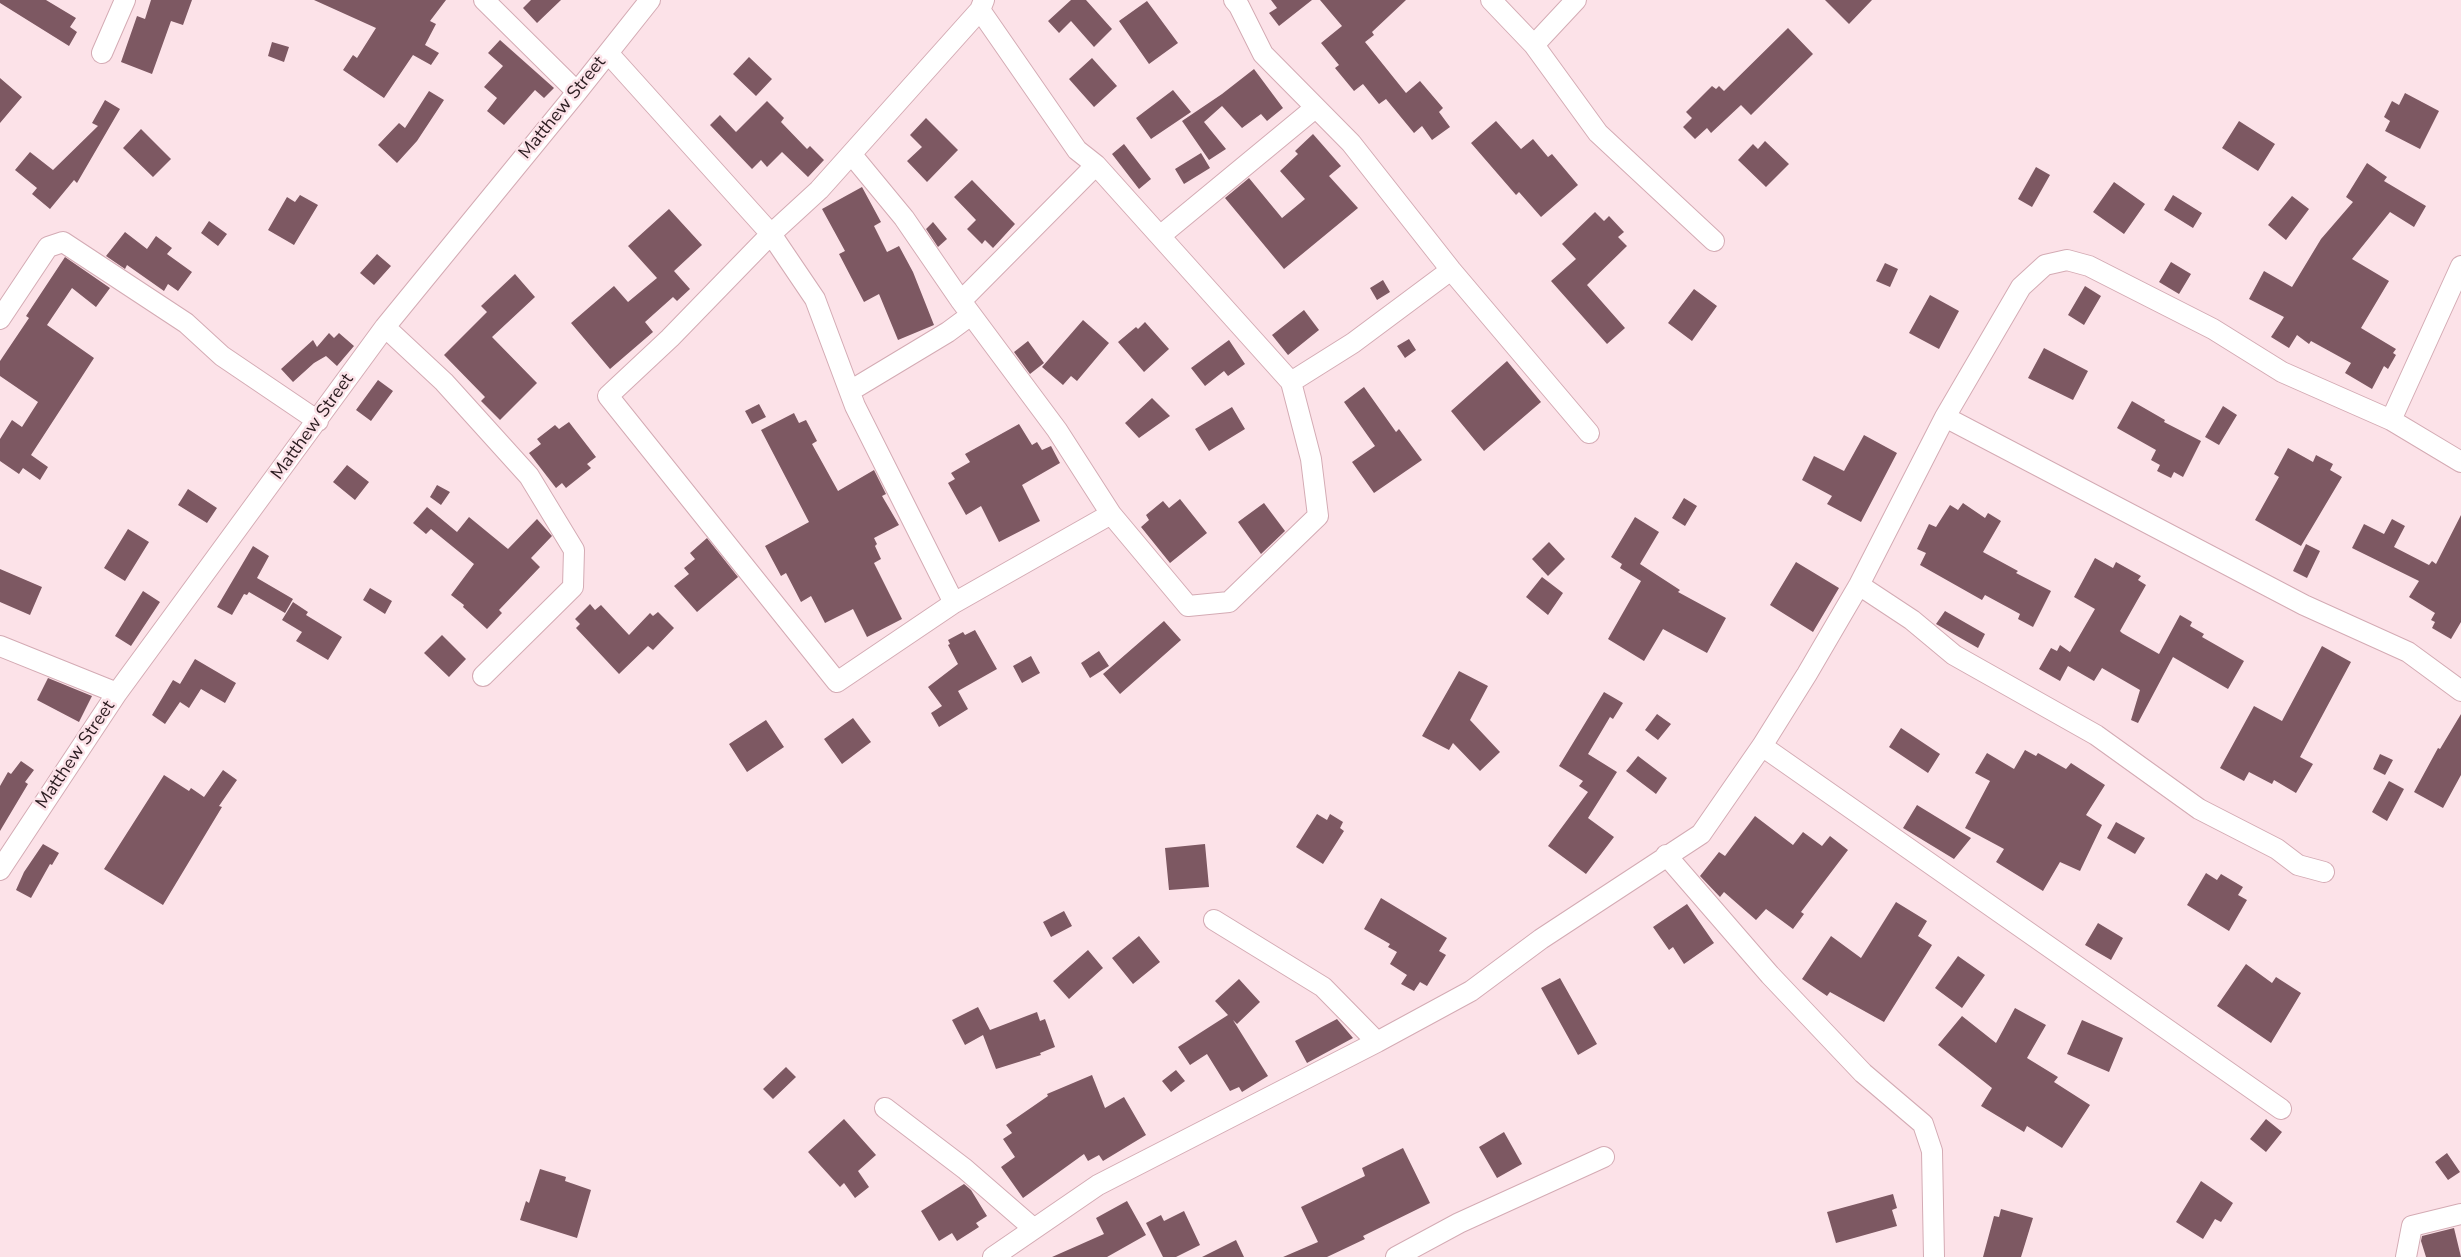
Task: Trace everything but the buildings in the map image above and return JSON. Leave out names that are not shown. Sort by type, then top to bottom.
[{"type":"street","points":[[102,53],[125,0]]},
{"type":"street","points":[[484,0],[577,92]]},
{"type":"street","name":"Matthew Street","points":[[2,863],[117,693],[385,327],[650,0]]},
{"type":"street","points":[[1234,0],[1239,6],[1263,54],[1351,143],[1451,270],[1589,433]]},
{"type":"street","points":[[1491,0],[1534,45],[1598,133],[1714,241]]},
{"type":"street","points":[[1534,45],[1576,0]]},
{"type":"street","points":[[852,155],[904,218],[966,308],[1058,430],[1111,514],[1188,606],[1229,602],[1318,516],[1312,459],[1291,382],[1096,165],[1077,150],[982,5],[852,155],[819,190],[771,234],[670,338],[608,396],[837,682],[954,603],[1111,514]]},
{"type":"street","points":[[608,53],[771,234],[815,299],[850,391],[954,603]]},
{"type":"street","points":[[1160,236],[1315,108]]},
{"type":"street","points":[[850,391],[948,332],[966,308],[1096,165]]},
{"type":"street","points":[[0,319],[48,247],[63,242],[186,323],[222,356],[318,421]]},
{"type":"street","points":[[993,1257],[1098,1185],[1471,991],[1541,939],[1666,855],[1701,834],[1762,746],[1859,585],[1945,417],[2021,286],[2045,265],[2067,260],[2089,266],[2213,329],[2282,372],[2391,420],[2461,462]]},
{"type":"street","points":[[2391,420],[2461,266]]},
{"type":"street","points":[[1291,382],[1353,343],[1451,270]]},
{"type":"street","points":[[385,327],[444,382],[529,476],[574,550],[573,587],[483,676]]},
{"type":"street","points":[[1945,417],[2295,600],[2408,652],[2461,692]]},
{"type":"street","points":[[1859,585],[1912,620],[1954,655],[2096,735],[2199,809],[2277,849],[2298,866],[2324,872]]},
{"type":"street","points":[[0,646],[117,693]]},
{"type":"street","points":[[1762,746],[2281,1109]]},
{"type":"street","points":[[1666,855],[1770,975],[1862,1073],[1923,1124],[1932,1151],[1934,1257]]},
{"type":"street","points":[[1214,920],[1322,987],[1376,1042]]},
{"type":"street","points":[[885,1108],[965,1169],[1033,1228]]},
{"type":"street","points":[[1396,1257],[1459,1223],[1604,1157]]},
{"type":"street","points":[[2406,1257],[2412,1226],[2461,1214]]}]
